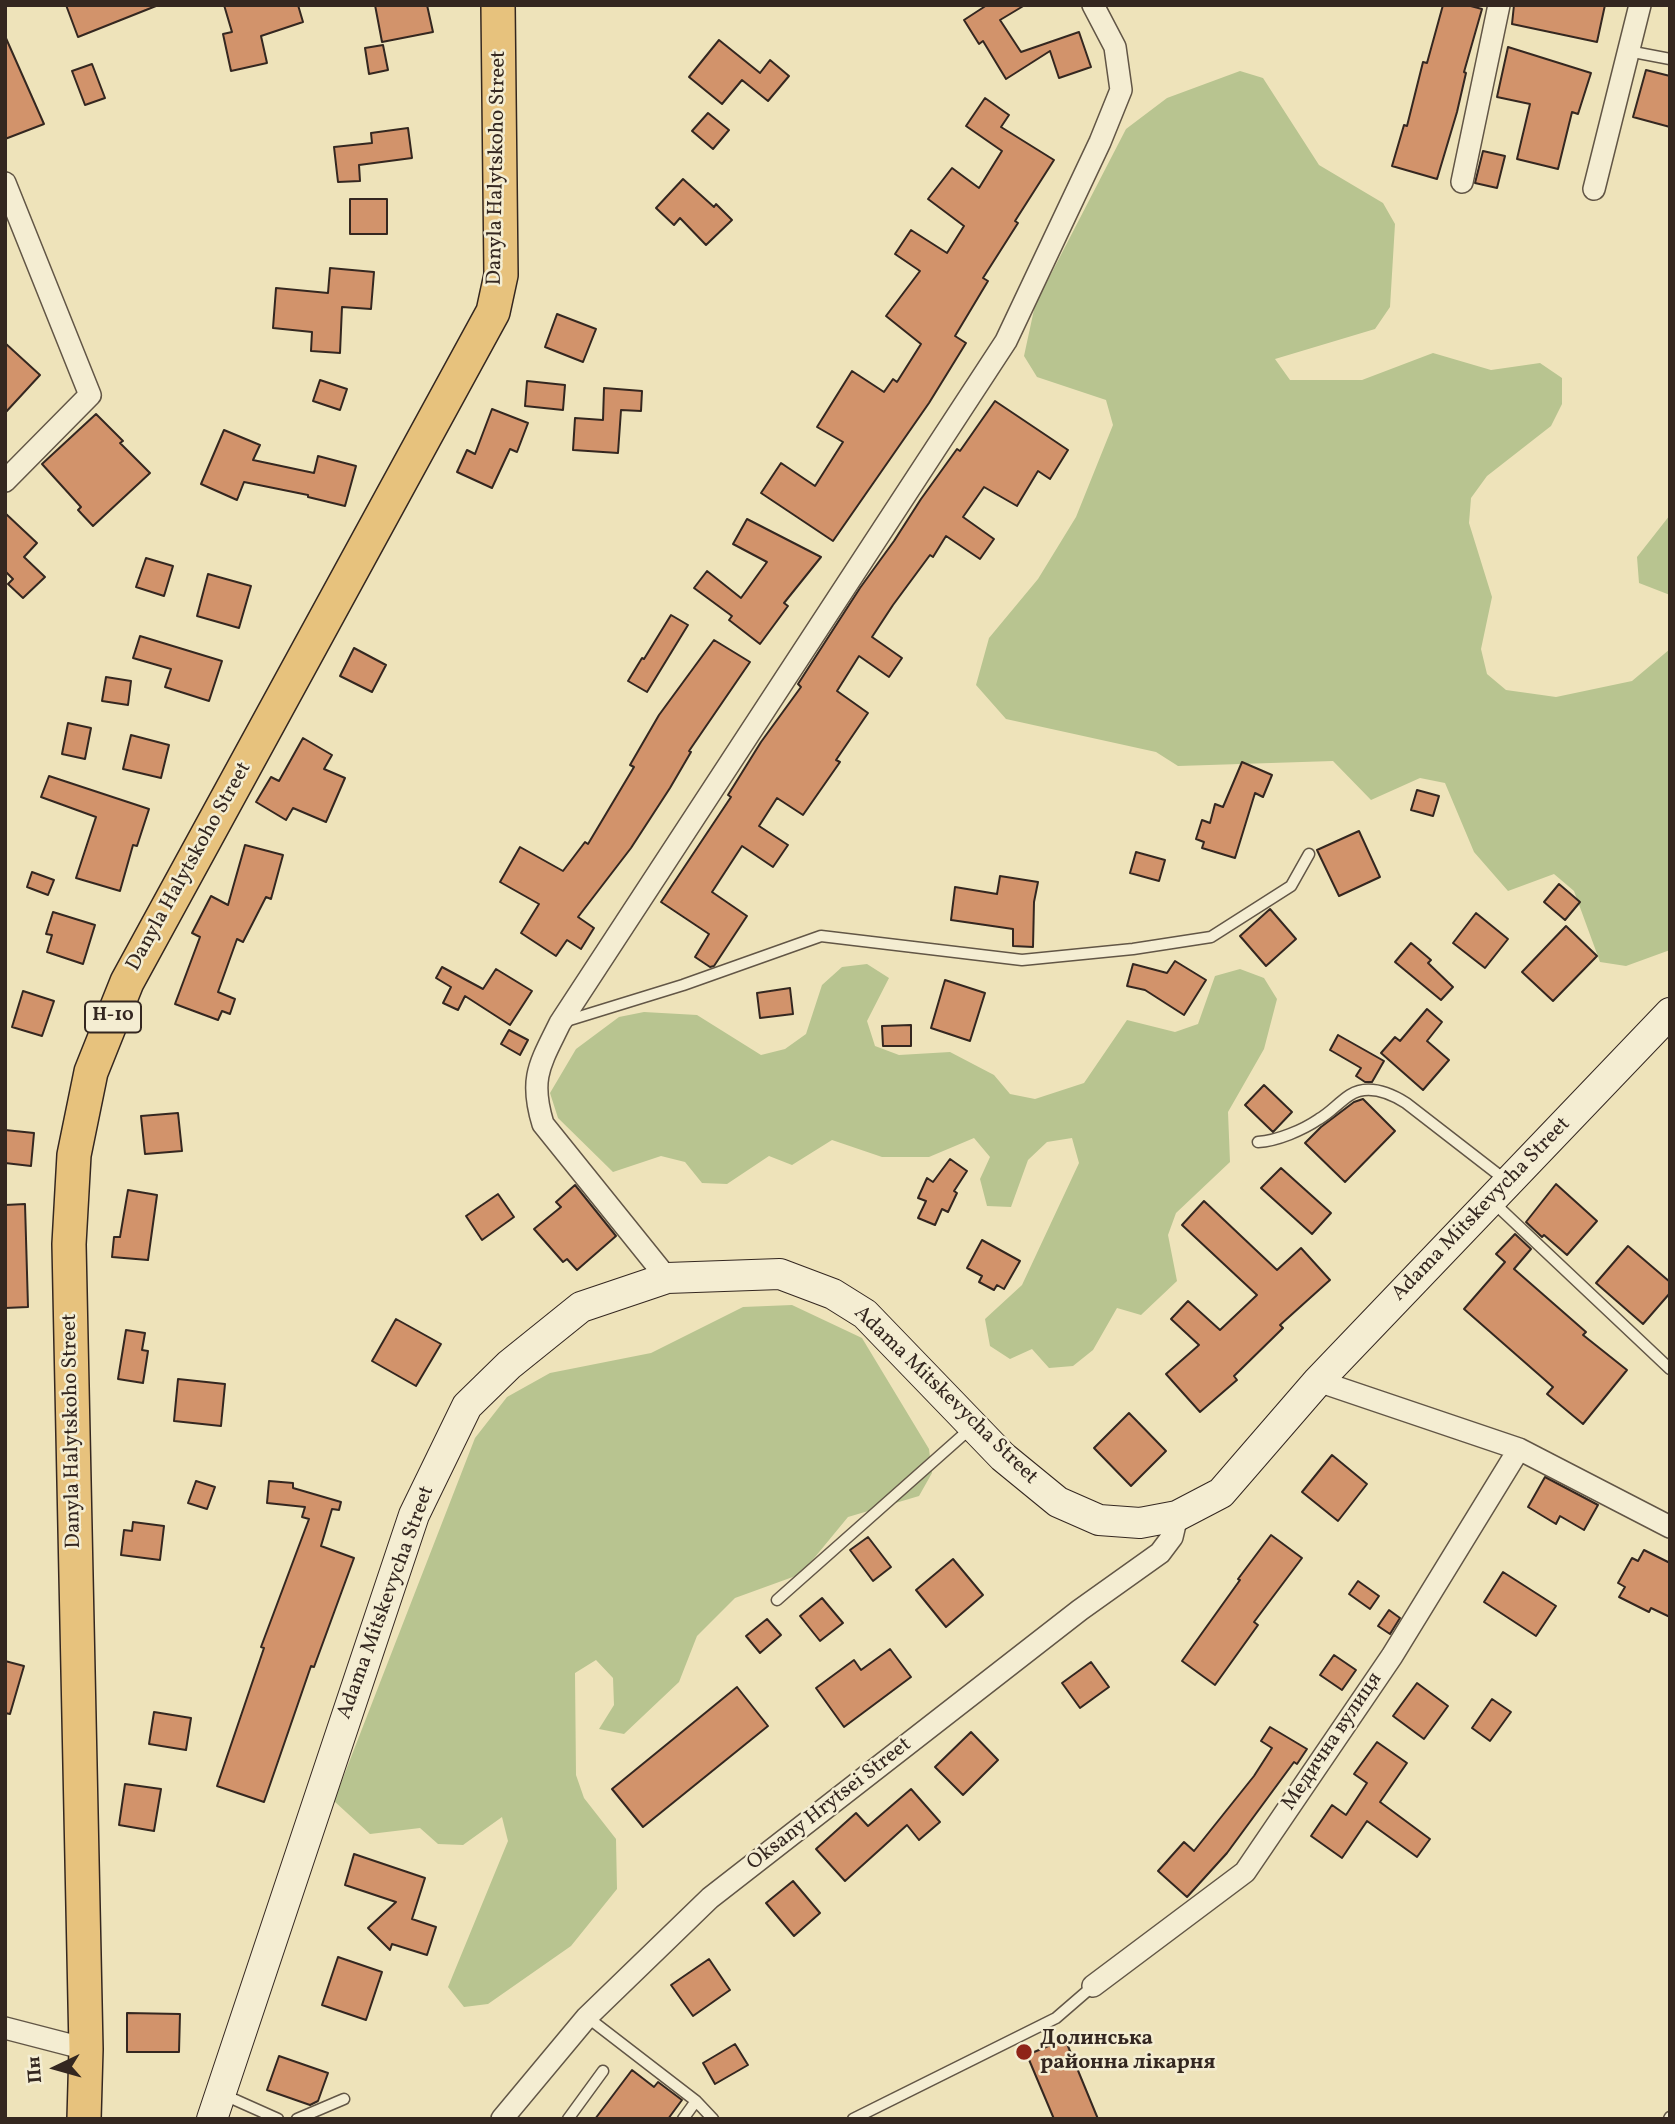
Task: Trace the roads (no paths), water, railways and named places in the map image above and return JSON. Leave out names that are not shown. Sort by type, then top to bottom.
[{"type":"main road","name":"Danyla Halytskoho Street","points":[[84,2119],[86,2049],[69,1244],[76,1143],[91,1072],[127,982],[492,312],[501,275],[498,5]]},
{"type":"street","points":[[667,1278],[543,1124],[536,1101],[537,1070],[560,1023],[1006,341],[1100,142],[1121,90],[1115,47],[1093,5]]},
{"type":"street","points":[[1462,182],[1499,5]]},
{"type":"street","points":[[1594,189],[1640,5]]},
{"type":"street","points":[[5,183],[90,395],[5,481]]},
{"type":"street","name":"Adama Mitskevycha Street","points":[[216,2106],[414,1515],[467,1405],[509,1365],[581,1307],[667,1278],[780,1273],[833,1294],[865,1314],[1003,1457],[1058,1502],[1099,1520],[1140,1522],[1177,1516],[1221,1493],[1318,1381],[1670,1013]]},
{"type":"street","points":[[1318,1381],[1519,1449],[1670,1527]]},
{"type":"street","name":"Медична вулиця","points":[[1093,1986],[1245,1871],[1392,1656],[1519,1449]]},
{"type":"street","name":"Oksany Hrytsei Street","points":[[502,2119],[587,2017],[710,1898],[1070,1619],[1160,1553],[1172,1537],[1177,1516]]},
{"type":"street","points":[[5,2028],[86,2049]]},
{"type":"lane","points":[[1628,51],[1670,59]]},
{"type":"lane","points":[[560,1023],[683,985],[821,936],[1022,960],[1133,949],[1211,937],[1291,886],[1309,854]]},
{"type":"lane","points":[[1258,1142],[1269,1141],[1319,1120],[1351,1094],[1377,1090],[1391,1093],[1406,1103],[1500,1191],[1670,1369]]},
{"type":"lane","points":[[777,1600],[973,1427]]},
{"type":"lane","points":[[853,2119],[1056,2018],[1093,1986]]},
{"type":"lane","points":[[587,2017],[696,2101],[712,2119]]},
{"type":"lane","points":[[568,2119],[603,2071]]},
{"type":"lane","points":[[297,2119],[344,2099]]},
{"type":"lane","points":[[683,2119],[696,2101]]},
{"type":"lane","points":[[216,2106],[278,2119]]},
{"type":"place","name":"Долинська районна лікарня","points":[[1024,2052]]}]
